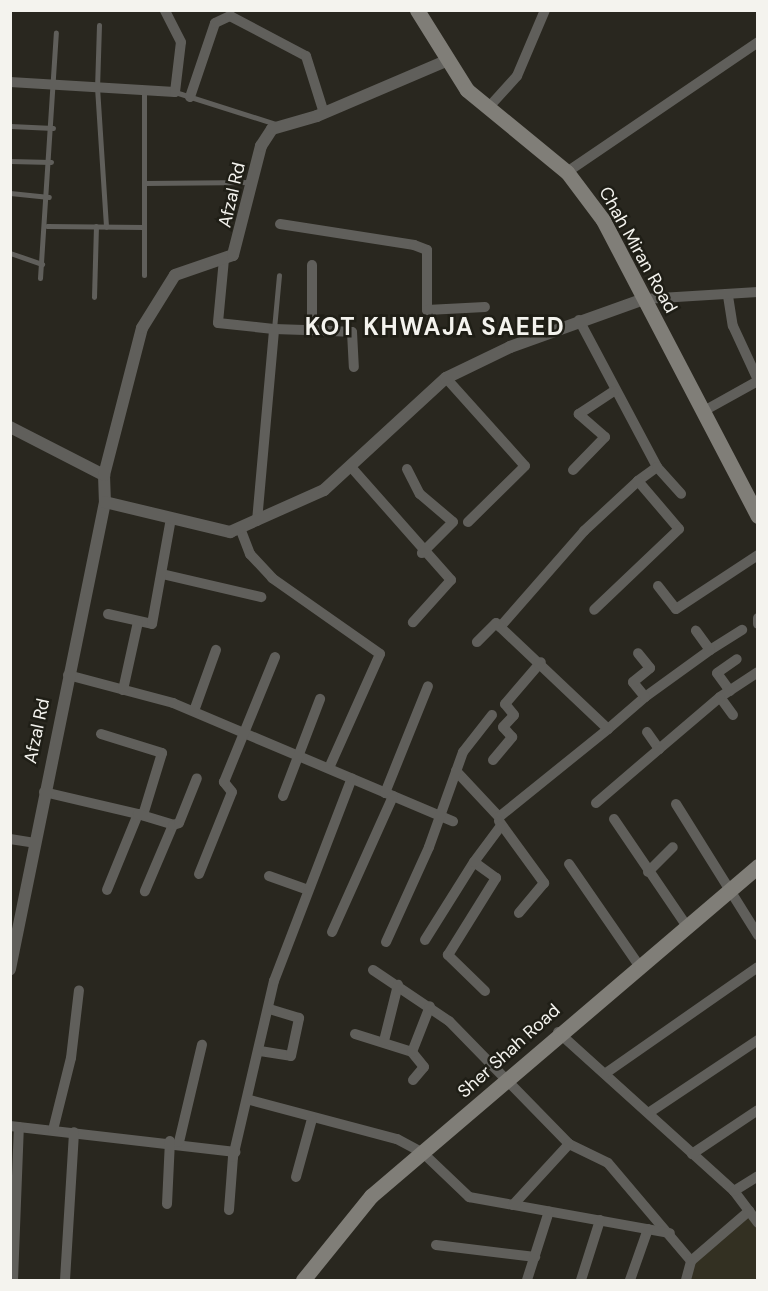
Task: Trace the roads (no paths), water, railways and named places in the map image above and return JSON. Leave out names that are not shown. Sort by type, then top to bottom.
[{"type":"main road","name":"Chah Miran Road","points":[[417,10],[467,90],[567,172],[603,220],[758,516]]},
{"type":"main road","name":"Sher Shah Road","points":[[306,1279],[349,1219],[558,1032],[731,886],[758,866]]},
{"type":"street","points":[[10,82],[175,92],[181,42],[165,10]]},
{"type":"street","points":[[488,108],[517,76],[545,10]]},
{"type":"street","points":[[190,97],[215,23],[230,16],[306,56],[324,113]]},
{"type":"street","points":[[567,172],[758,42]]},
{"type":"street","name":"Afzal Rd","points":[[224,259],[233,255],[241,238],[261,146],[272,129],[324,113],[448,60]]},
{"type":"street","points":[[280,224],[414,245],[427,250],[427,310],[485,307]]},
{"type":"street","points":[[10,427],[104,475],[142,328],[174,275],[224,259],[218,323],[274,329],[352,332],[354,367]]},
{"type":"street","points":[[312,265],[312,330]]},
{"type":"street","points":[[105,502],[230,532],[324,490],[351,467],[418,398],[446,378],[579,320],[644,299],[728,296],[758,292]]},
{"type":"street","points":[[702,412],[758,381],[733,326],[728,296]]},
{"type":"street","points":[[579,320],[614,391],[657,467],[681,494]]},
{"type":"street","points":[[257,521],[274,329]]},
{"type":"street","points":[[446,378],[525,466],[468,522]]},
{"type":"street","points":[[573,470],[605,437],[579,414],[614,391]]},
{"type":"street","points":[[351,467],[422,553],[451,580],[413,622]]},
{"type":"street","points":[[500,627],[584,531],[638,481],[657,467]]},
{"type":"street","points":[[407,469],[420,494],[453,522],[422,553]]},
{"type":"street","name":"Afzal Rd","points":[[10,969],[44,792],[105,502],[104,475]]},
{"type":"street","points":[[594,610],[679,529],[638,481]]},
{"type":"street","points":[[108,614],[152,624],[171,518]]},
{"type":"street","points":[[240,528],[250,554],[272,578],[380,654],[328,768]]},
{"type":"street","points":[[658,586],[676,609],[758,555]]},
{"type":"street","points":[[162,574],[261,597]]},
{"type":"street","points":[[758,618],[758,624]]},
{"type":"street","points":[[123,690],[138,622]]},
{"type":"street","points":[[477,642],[496,623],[540,662],[608,729]]},
{"type":"street","points":[[425,940],[499,822],[645,697],[741,630]]},
{"type":"street","points":[[696,631],[710,650]]},
{"type":"street","points":[[194,711],[216,650]]},
{"type":"street","points":[[638,653],[650,668],[633,682],[645,697]]},
{"type":"street","points":[[199,874],[232,792],[224,783],[276,657]]},
{"type":"street","points":[[733,716],[717,673],[737,659]]},
{"type":"street","points":[[493,760],[512,737],[503,727],[514,715],[505,704],[540,662]]},
{"type":"street","points":[[596,803],[725,694],[758,672]]},
{"type":"street","points":[[68,675],[194,711],[453,821]]},
{"type":"street","points":[[332,932],[389,794],[428,686]]},
{"type":"street","points":[[283,796],[320,699]]},
{"type":"street","points":[[386,942],[463,752],[492,715]]},
{"type":"street","points":[[647,732],[659,749]]},
{"type":"street","points":[[101,734],[162,753],[140,815],[107,890]]},
{"type":"street","points":[[456,771],[499,822],[544,883],[519,913]]},
{"type":"street","points":[[44,792],[173,825],[179,823],[197,778]]},
{"type":"street","points":[[229,1210],[236,1152],[250,1100],[268,1009],[308,890],[352,778]]},
{"type":"street","points":[[676,804],[731,886],[758,935]]},
{"type":"street","points":[[614,819],[686,925]]},
{"type":"street","points":[[145,891],[173,825]]},
{"type":"street","points":[[10,839],[35,843]]},
{"type":"street","points":[[648,872],[673,847]]},
{"type":"street","points":[[474,862],[496,878],[448,955],[485,991]]},
{"type":"street","points":[[569,864],[638,964]]},
{"type":"street","points":[[269,876],[308,890]]},
{"type":"street","points":[[606,1073],[758,967]]},
{"type":"street","points":[[373,970],[430,1006],[569,1144],[608,1163],[670,1233],[691,1261]]},
{"type":"street","points":[[384,1041],[398,985]]},
{"type":"street","points":[[53,1130],[71,1058],[79,990]]},
{"type":"street","points":[[412,1052],[430,1006]]},
{"type":"street","points":[[260,1052],[291,1056],[299,1017],[268,1009]]},
{"type":"street","points":[[558,1032],[650,1112],[692,1154],[734,1191],[758,1223]]},
{"type":"street","points":[[355,1034],[384,1041],[412,1052],[424,1067],[412,1080]]},
{"type":"street","points":[[650,1112],[758,1040]]},
{"type":"street","points":[[167,1204],[174,1141],[202,1045]]},
{"type":"street","points":[[250,1100],[312,1119],[397,1139],[423,1154],[469,1197],[670,1233]]},
{"type":"street","points":[[692,1154],[758,1110]]},
{"type":"street","points":[[296,1177],[312,1119]]},
{"type":"street","points":[[13,1281],[15,1127],[174,1141],[236,1152]]},
{"type":"street","points":[[65,1281],[74,1132]]},
{"type":"street","points":[[513,1205],[569,1144]]},
{"type":"street","points":[[734,1191],[758,1176]]},
{"type":"street","points":[[686,1281],[691,1261],[749,1211]]},
{"type":"street","points":[[527,1281],[549,1212]]},
{"type":"street","points":[[581,1281],[600,1221]]},
{"type":"street","points":[[630,1281],[648,1229]]},
{"type":"street","points":[[436,1245],[535,1257]]},
{"type":"lane","points":[[99,25],[97,87],[106,227]]},
{"type":"lane","points":[[40,278],[49,197],[56,33]]},
{"type":"lane","points":[[144,90],[144,275]]},
{"type":"lane","points":[[175,92],[282,126]]},
{"type":"lane","points":[[10,126],[53,128]]},
{"type":"lane","points":[[10,161],[51,162]]},
{"type":"lane","points":[[144,183],[254,182]]},
{"type":"lane","points":[[10,193],[49,197]]},
{"type":"lane","points":[[47,226],[144,227]]},
{"type":"lane","points":[[94,297],[96,226]]},
{"type":"lane","points":[[10,253],[42,264]]},
{"type":"lane","points":[[274,329],[279,275]]},
{"type":"district","name":"KOT KHWAJA SAEED","points":[[435,327]]}]
